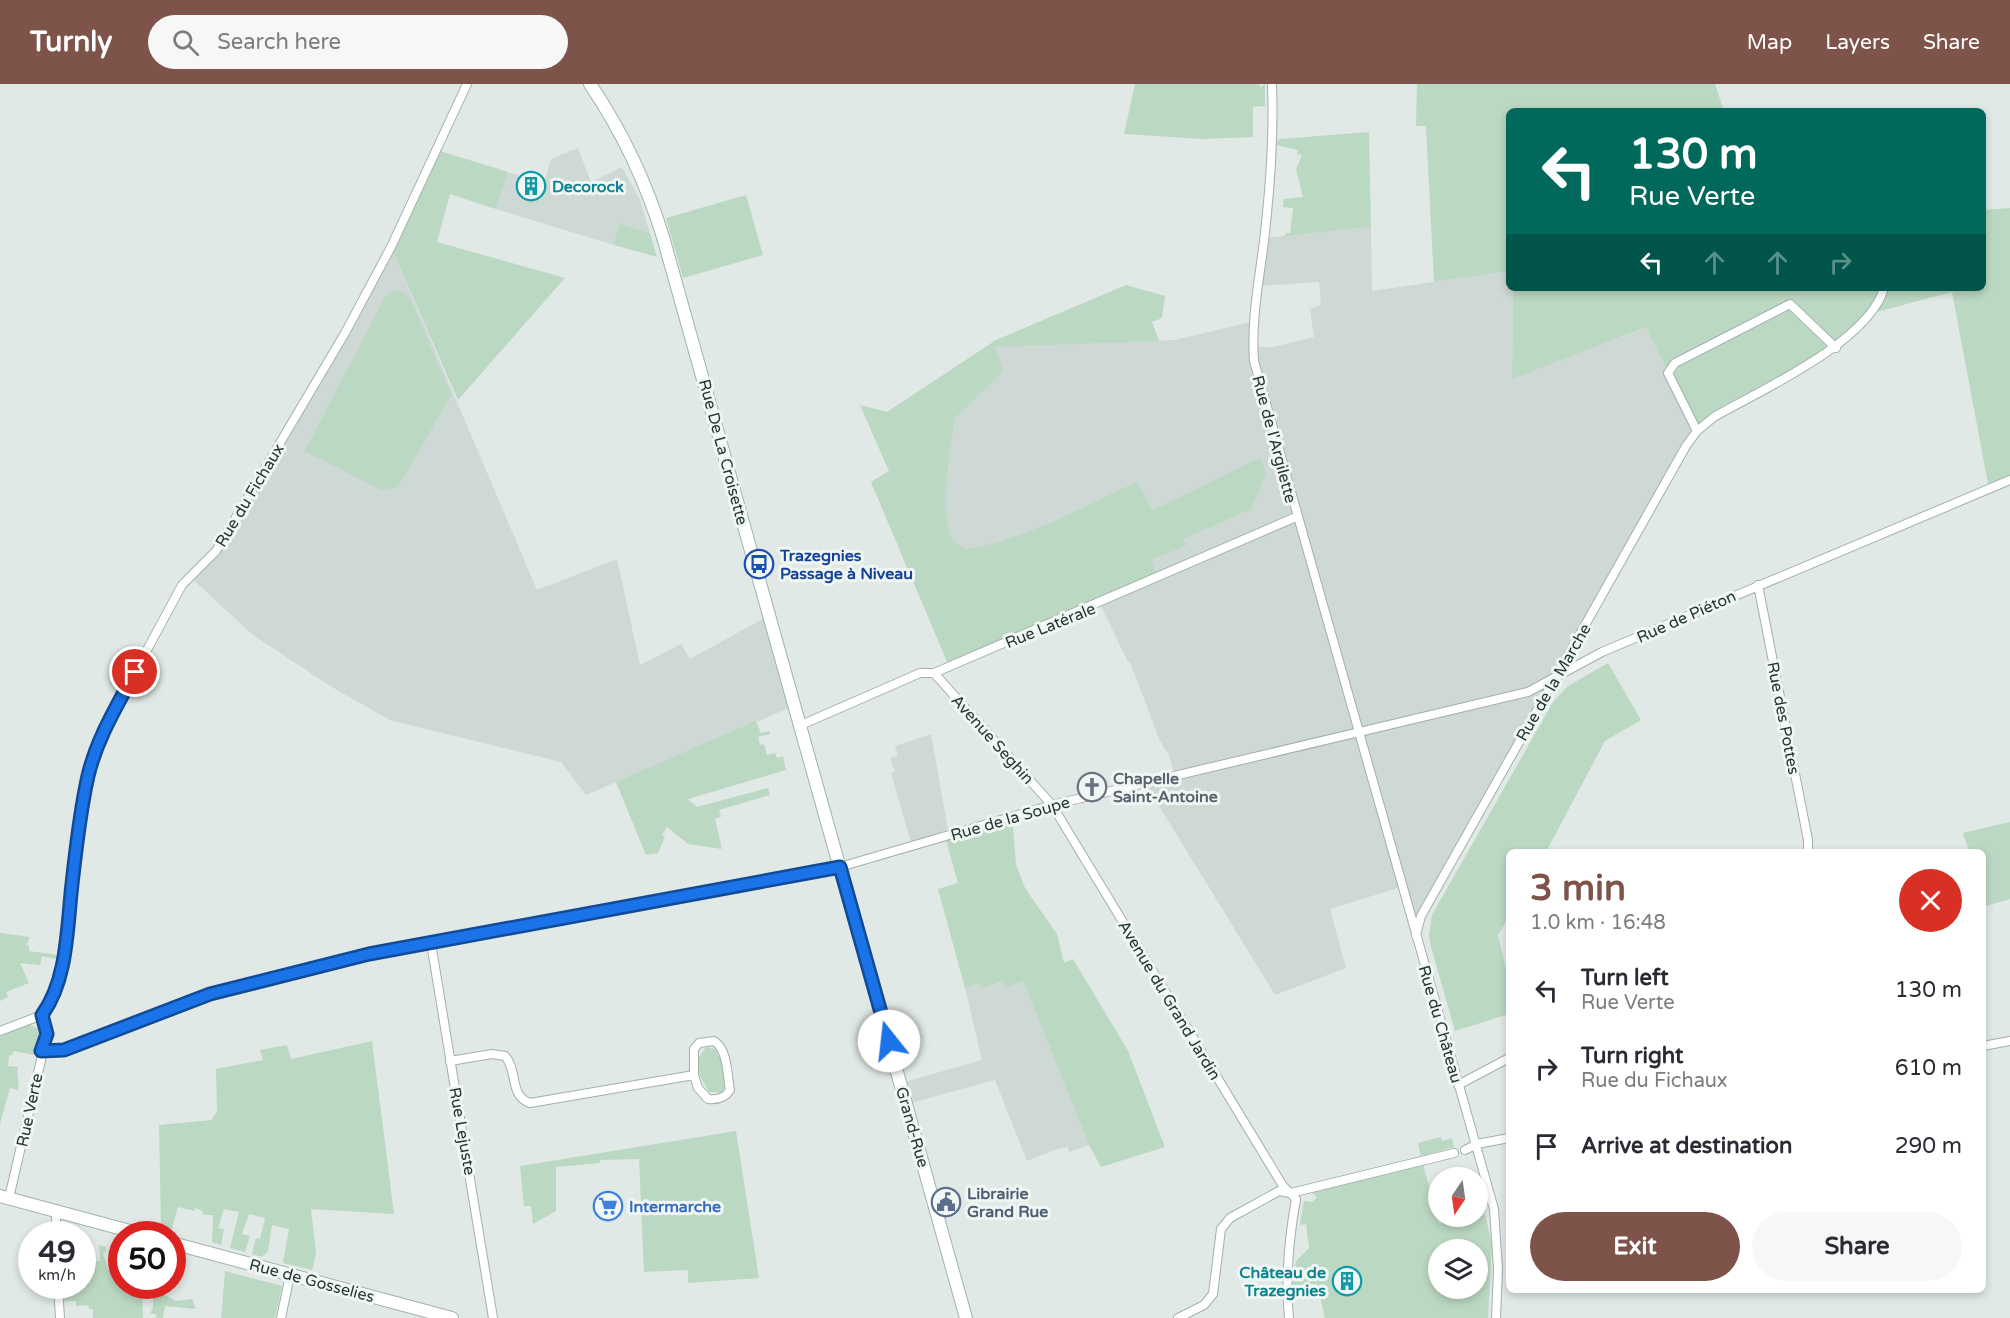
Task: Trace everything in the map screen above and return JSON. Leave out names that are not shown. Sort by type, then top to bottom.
[{"type":"main road","name":"Rue De La Croisette","points":[[590,84],[625,142],[654,208],[840,867]]},
{"type":"main road","name":"Grand-Rue","points":[[840,867],[966,1318]]},
{"type":"main road","points":[[5,1197],[108,1225]]},
{"type":"main road","name":"Rue de Gosselies","points":[[186,1247],[452,1318]]},
{"type":"street","name":"Rue du Fichaux","points":[[42,1015],[52,1001],[60,974],[79,825],[89,774],[106,726],[182,585],[216,551],[345,333],[391,247],[467,84]]},
{"type":"street","name":"Rue de l'Argilette","points":[[1272,84],[1264,238],[1252,347],[1296,517],[1358,735]]},
{"type":"street","name":"Rue de la Marche","points":[[1416,935],[1421,916],[1686,446],[1697,431],[1714,417],[1836,348],[1869,314],[1882,291]]},
{"type":"street","points":[[1697,431],[1668,373],[1676,363],[1790,304],[1836,348]]},
{"type":"street","name":"Rue de Piéton","points":[[1358,735],[1528,692],[1553,681],[1602,652],[2010,480]]},
{"type":"street","name":"Rue Latérale","points":[[801,725],[920,673],[934,673],[1100,604],[1296,517]]},
{"type":"street","name":"Rue des Pottes","points":[[1758,585],[1808,849]]},
{"type":"street","name":"Avenue Seghin","points":[[934,673],[1052,806]]},
{"type":"street","name":"Rue de la Soupe","points":[[840,867],[1052,806],[1358,735]]},
{"type":"street","name":"Rue du Château","points":[[1358,735],[1494,1209],[1498,1269],[1496,1318]]},
{"type":"street","name":"Avenue du Grand Jardin","points":[[1052,806],[1283,1186],[1291,1193]]},
{"type":"street","name":"Rue Verte","points":[[5,1197],[41,1051],[64,1050],[210,994],[369,954],[840,867]]},
{"type":"street","name":"Rue Lejuste","points":[[431,943],[493,1318]]},
{"type":"street","points":[[0,1031],[42,1015],[47,1034],[41,1051]]},
{"type":"street","points":[[714,1041],[719,1044],[723,1050],[730,1090],[728,1094],[723,1098],[708,1099],[698,1088],[694,1075],[694,1048],[699,1043],[714,1041]]},
{"type":"street","points":[[1986,1045],[2010,1041]]},
{"type":"street","points":[[450,1061],[492,1054],[505,1056],[513,1064],[516,1092],[522,1100],[530,1103],[694,1075]]},
{"type":"street","points":[[1458,1085],[1506,1060]]},
{"type":"street","points":[[1465,1150],[1477,1144],[1506,1139]]},
{"type":"street","points":[[1178,1318],[1204,1305],[1213,1294],[1221,1229],[1230,1218],[1279,1191],[1291,1193],[1454,1153]]},
{"type":"street","points":[[1289,1318],[1287,1298],[1291,1228],[1296,1199],[1291,1193]]},
{"type":"street","points":[[56,1211],[56,1221]]},
{"type":"street","points":[[281,1318],[290,1275]]},
{"type":"street","points":[[59,1299],[60,1318]]},
{"type":"shaded area","points":[[578,148],[591,182],[622,167],[640,200],[650,233],[619,223],[614,245],[496,209],[508,172],[544,183],[551,159]]},
{"type":"shaded area","points":[[1371,227],[1372,291],[1506,271],[1506,291],[1513,291],[1512,378],[1647,327],[1697,431],[1421,916],[1416,935],[1401,887],[1330,909],[1346,968],[1275,995],[1145,783],[1175,776],[1169,755],[1160,741],[1130,662],[1100,604],[949,666],[871,482],[889,471],[995,347],[1175,340],[1254,321],[1253,347],[1273,347],[1314,337],[1310,309],[1321,305],[1319,282],[1258,286],[1264,238]]},
{"type":"shaded area","points":[[391,247],[537,590],[617,559],[640,665],[681,644],[690,659],[770,615],[796,705],[586,795],[561,762],[390,720],[330,686],[253,635],[189,576],[216,551]]},
{"type":"shaded area","points":[[931,734],[949,835],[912,846],[891,773],[895,771],[890,758],[898,756],[895,746]]},
{"type":"shaded area","points":[[1003,981],[1006,988],[1023,981],[1089,1145],[1070,1152],[1067,1147],[1057,1149],[1027,1161],[995,1080],[907,1104],[901,1083],[982,1060],[965,988],[980,983],[983,989]]},
{"type":"green space","points":[[1135,84],[1252,84],[1260,85],[1260,88],[1265,84],[1265,106],[1253,107],[1253,137],[1202,139],[1124,134]]},
{"type":"green space","points":[[1417,84],[1715,84],[1723,108],[1506,108],[1506,271],[1434,282],[1426,126],[1416,126]]},
{"type":"green space","points":[[1369,132],[1371,227],[1285,236],[1286,233],[1290,233],[1293,208],[1283,207],[1284,199],[1303,197],[1296,169],[1302,155],[1297,154],[1298,150],[1276,145],[1279,139]]},
{"type":"green space","points":[[437,150],[508,172],[496,209],[450,194],[437,242],[565,278],[458,400],[391,247]]},
{"type":"green space","points":[[746,195],[763,255],[683,278],[666,218]]},
{"type":"green space","points":[[2010,208],[2010,480],[1989,489],[1952,292],[1869,314],[1850,334],[1697,431],[1646,327],[1512,379],[1513,291],[1986,291],[1986,210]]},
{"type":"green space","points":[[619,223],[650,233],[657,257],[614,245]]},
{"type":"green space","points":[[1126,285],[1165,296],[1162,318],[1152,322],[1159,341],[995,347],[1003,371],[955,418],[948,463],[946,500],[946,516],[954,541],[966,549],[1010,538],[1053,522],[1137,482],[1152,511],[1260,458],[1266,473],[1251,509],[1183,539],[1186,546],[1150,560],[1159,577],[949,666],[871,482],[889,471],[860,405],[887,412],[996,340]]},
{"type":"green space","points":[[395,290],[405,293],[410,298],[451,395],[398,487],[381,490],[305,451],[385,297]]},
{"type":"green space","points":[[1608,663],[1641,720],[1605,741],[1548,849],[1506,849],[1506,921],[1498,935],[1506,968],[1506,1015],[1455,1031],[1431,947],[1429,936],[1432,915],[1553,702],[1568,686]]},
{"type":"green space","points":[[756,721],[761,733],[770,731],[770,734],[758,737],[760,745],[764,744],[767,755],[775,753],[777,758],[783,756],[786,770],[688,799],[697,807],[768,788],[770,795],[719,810],[721,817],[715,819],[722,849],[688,844],[667,827],[662,835],[665,837],[658,853],[646,855],[616,782]]},
{"type":"green space","points":[[1012,817],[1016,864],[1025,888],[1057,934],[1064,963],[1073,959],[1128,1051],[1165,1147],[1101,1167],[1089,1145],[1023,981],[1006,988],[1002,981],[982,989],[980,983],[965,988],[938,889],[958,883],[945,837]]},
{"type":"green space","points":[[2010,822],[2010,899],[1986,906],[1986,849],[1968,849],[1963,833]]},
{"type":"green space","points":[[0,933],[30,937],[26,945],[29,946],[29,951],[58,955],[57,959],[42,956],[40,965],[20,963],[29,983],[6,992],[8,997],[0,1001]]},
{"type":"green space","points":[[28,1024],[37,1028],[40,1037],[34,1055],[14,1051],[9,1056],[8,1066],[18,1067],[18,1090],[10,1088],[0,1124],[0,1037]]},
{"type":"green space","points":[[372,1041],[394,1214],[311,1209],[316,1253],[312,1270],[283,1263],[289,1229],[272,1225],[268,1251],[262,1257],[252,1254],[256,1238],[260,1239],[265,1218],[249,1214],[242,1234],[250,1236],[245,1252],[230,1248],[239,1212],[224,1209],[218,1228],[224,1229],[221,1245],[212,1242],[213,1215],[204,1215],[201,1210],[195,1208],[194,1211],[178,1207],[174,1221],[161,1221],[159,1125],[211,1120],[217,1112],[216,1069],[263,1060],[260,1050],[287,1045],[291,1059]]},
{"type":"green space","points":[[706,1047],[715,1049],[722,1062],[726,1086],[721,1093],[709,1092],[700,1076],[698,1059]]},
{"type":"green space","points":[[736,1131],[759,1278],[688,1283],[688,1270],[644,1272],[639,1159],[600,1160],[600,1163],[556,1167],[556,1211],[533,1224],[531,1206],[524,1206],[520,1166]]},
{"type":"green space","points":[[1441,1137],[1442,1141],[1452,1138],[1454,1147],[1421,1156],[1418,1143]]},
{"type":"green space","points":[[1423,1164],[1428,1182],[1428,1227],[1488,1227],[1492,1245],[1488,1318],[1325,1318],[1317,1284],[1292,1286],[1296,1261],[1309,1248],[1306,1224],[1300,1225],[1304,1201],[1313,1202],[1317,1197],[1310,1191]]},
{"type":"green space","points":[[99,1245],[106,1247],[106,1252],[103,1253],[108,1270],[108,1299],[142,1299],[143,1318],[93,1318],[93,1309],[89,1309],[88,1305],[76,1306],[76,1301],[64,1301],[64,1299],[96,1299],[96,1261],[100,1261]]},
{"type":"green space","points":[[225,1271],[282,1286],[275,1318],[221,1318]]},
{"type":"green space","points":[[153,1299],[176,1301],[192,1299],[196,1309],[165,1306],[163,1318],[156,1318],[156,1314],[150,1314]]},
{"type":"place","name":"Decorock","points":[[531,186]]},
{"type":"place","name":"Trazegnies Passage à Niveau","points":[[759,564]]},
{"type":"place","name":"Chapelle Saint-Antoine","points":[[1092,787]]},
{"type":"place","name":"Librairie Grand Rue","points":[[946,1202]]},
{"type":"place","name":"Intermarche","points":[[608,1206]]},
{"type":"place","name":"Château de Trazegnies","points":[[1347,1281]]},
{"type":"route","points":[[135,672],[106,726],[89,774],[77,835],[66,941],[52,1001],[42,1015],[47,1034],[41,1051],[64,1050],[176,1005],[210,994],[369,954],[701,895],[840,867],[889,1041]]}]
